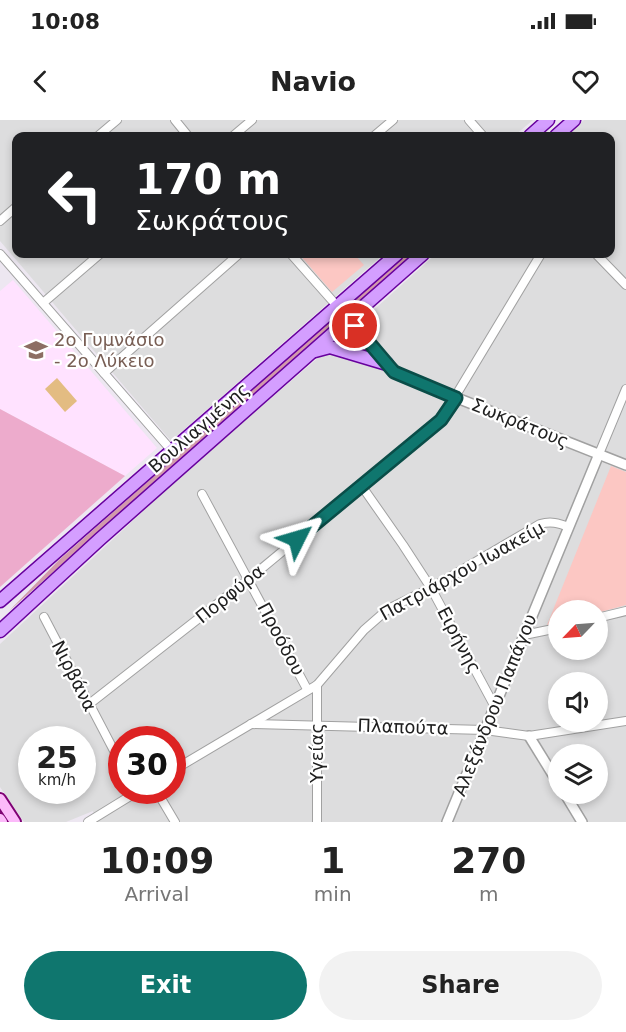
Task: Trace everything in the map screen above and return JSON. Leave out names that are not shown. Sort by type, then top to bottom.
[{"type":"main road","points":[[534,132],[548,120]]},
{"type":"main road","points":[[560,132],[574,120]]},
{"type":"main road","name":"Βουλιαγμένης","points":[[0,601],[392,258]]},
{"type":"main road","name":"Βουλιαγμένης","points":[[0,631],[419,258]]},
{"type":"main road","points":[[311,352],[330,347],[387,364]]},
{"type":"main road","points":[[0,799],[15,822]]},
{"type":"street","points":[[103,132],[117,120]]},
{"type":"street","points":[[175,120],[186,132]]},
{"type":"street","points":[[238,132],[252,120]]},
{"type":"street","points":[[379,132],[393,120]]},
{"type":"street","points":[[469,120],[480,132]]},
{"type":"street","points":[[0,221],[12,210]]},
{"type":"street","points":[[0,254],[172,451]]},
{"type":"street","points":[[43,303],[95,258]]},
{"type":"street","points":[[104,373],[234,258]]},
{"type":"street","points":[[295,258],[337,306]]},
{"type":"street","name":"Πορφύρα","points":[[88,705],[249,579],[441,420],[539,258]]},
{"type":"street","points":[[600,258],[626,285]]},
{"type":"street","name":"Σωκράτους","points":[[337,306],[394,372],[626,465]]},
{"type":"street","name":"Αλεξάνδρου Παπάγου","points":[[447,822],[626,389]]},
{"type":"street","name":"Ειρήνης","points":[[361,485],[431,588],[495,707]]},
{"type":"street","name":"Προόδου","points":[[202,494],[307,689]]},
{"type":"street","name":"Πατριάρχου Ιωακείμ","points":[[186,763],[317,685],[364,630],[388,609],[431,588],[540,524],[557,522],[569,527]]},
{"type":"street","points":[[608,615],[626,611]]},
{"type":"street","name":"Νιρβάνα","points":[[44,617],[108,741]]},
{"type":"street","points":[[524,635],[548,629]]},
{"type":"street","name":"Υγείας","points":[[317,685],[317,822]]},
{"type":"street","name":"Πλαπούτα","points":[[250,724],[485,730],[529,736],[626,721]]},
{"type":"street","points":[[529,736],[548,767]]},
{"type":"street","points":[[88,822],[116,804]]},
{"type":"street","points":[[164,804],[175,822]]},
{"type":"street","points":[[571,804],[582,822]]},
{"type":"shaded area","points":[[0,120],[533,120],[519,132],[12,132],[12,255],[0,241]]},
{"type":"shaded area","points":[[584,120],[626,120],[626,822],[95,822],[93,811],[66,822],[24,822],[0,787],[0,644],[192,466],[432,258],[615,258],[615,132],[570,132]]},
{"type":"shaded area","points":[[15,258],[379,258],[171,441]]},
{"type":"shaded area","points":[[302,258],[358,258],[364,265],[332,292]]},
{"type":"shaded area","points":[[402,258],[408,258],[356,304],[353,301]]},
{"type":"shaded area","name":"2ο Γυμνάσιο - 2ο Λύκειο","points":[[13,280],[157,448],[125,476],[0,409],[0,291]]},
{"type":"shaded area","points":[[334,317],[338,318],[334,325],[9,611],[59,560]]},
{"type":"shaded area","points":[[350,331],[368,350],[366,353],[336,342]]},
{"type":"shaded area","points":[[57,378],[77,401],[65,412],[45,389]]},
{"type":"shaded area","points":[[0,409],[125,476],[0,587]]},
{"type":"shaded area","points":[[611,466],[626,472],[626,605],[608,610],[608,600],[557,600]]},
{"type":"place","name":"2ο Γυμνάσιο - 2ο Λύκειο","points":[[36,350]]},
{"type":"route","points":[[297,539],[441,420],[456,398],[394,372],[355,326]]}]
